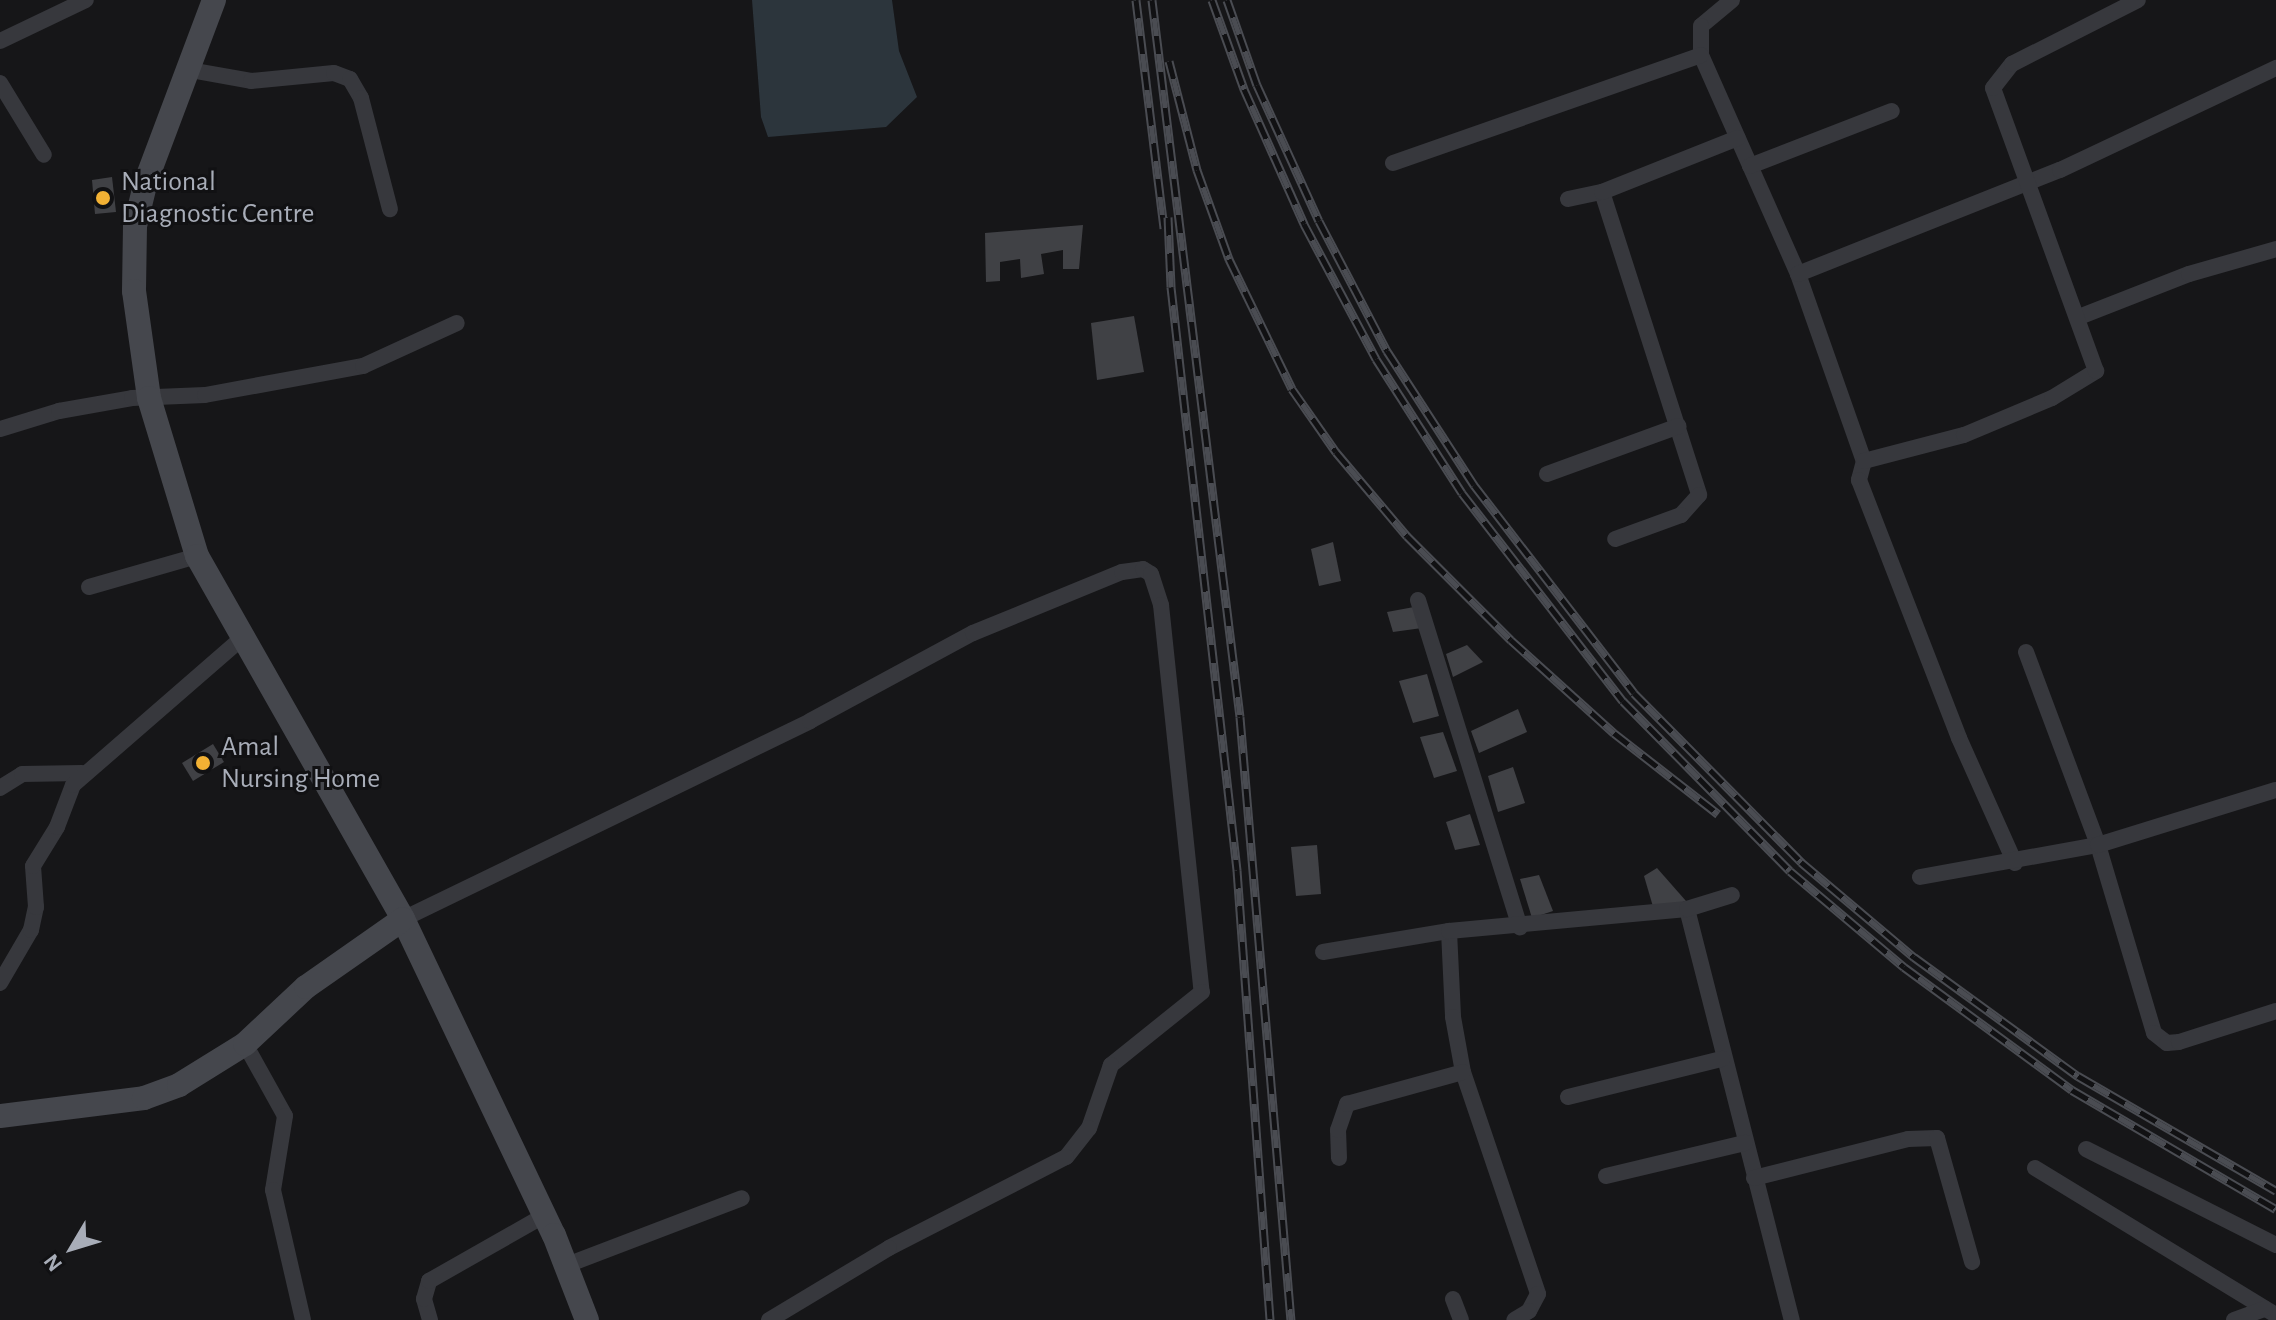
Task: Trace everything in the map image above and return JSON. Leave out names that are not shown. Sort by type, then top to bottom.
[{"type":"main road","points":[[214,0],[146,181],[135,226],[134,291],[149,398],[197,556],[403,919],[545,1215],[587,1320]]},
{"type":"main road","points":[[0,1116],[144,1098],[208,1071],[245,1044],[317,979],[403,919]]},
{"type":"street","points":[[0,41],[86,0]]},
{"type":"street","points":[[1732,0],[1701,26],[1701,55],[1798,274],[1864,461],[1859,480],[1959,738],[2015,863]]},
{"type":"street","points":[[1864,461],[1941,443],[2090,378],[2096,362],[1995,96],[1995,80],[2012,64],[2138,0]]},
{"type":"street","points":[[1393,163],[1701,55]]},
{"type":"street","points":[[1798,274],[2030,182],[2276,68]]},
{"type":"street","points":[[190,70],[251,81],[334,73],[350,79],[361,98],[390,209]]},
{"type":"street","points":[[0,83],[44,155]]},
{"type":"street","points":[[1750,166],[1892,111]]},
{"type":"street","points":[[1568,199],[1602,192],[1738,138]]},
{"type":"street","points":[[1602,192],[1699,495],[1693,507],[1615,539]]},
{"type":"street","points":[[2079,317],[2189,274],[2276,249]]},
{"type":"street","points":[[0,429],[59,411],[149,398],[218,393],[363,366],[457,323]]},
{"type":"street","points":[[1547,474],[1679,426]]},
{"type":"street","points":[[89,587],[197,556]]},
{"type":"street","points":[[403,919],[810,721],[973,633],[1122,572],[1143,569],[1151,574],[1161,605],[1202,992],[1111,1065],[1089,1128],[1066,1157],[889,1248],[769,1320]]},
{"type":"street","points":[[1418,600],[1520,928]]},
{"type":"street","points":[[0,983],[35,919],[33,866],[82,773],[243,637]]},
{"type":"street","points":[[2026,652],[2098,845],[2149,1021],[2159,1039],[2179,1042],[2276,1011]]},
{"type":"street","points":[[0,788],[22,774],[82,773]]},
{"type":"street","points":[[1920,877],[2015,863],[2098,845],[2275,793]]},
{"type":"street","points":[[1323,952],[1449,931],[1520,928],[1687,909],[1732,895]]},
{"type":"street","points":[[1687,909],[1722,1059],[1792,1320]]},
{"type":"street","points":[[1449,931],[1453,1017],[1463,1072],[1538,1294],[1529,1311],[1514,1320]]},
{"type":"street","points":[[245,1044],[285,1116],[273,1190],[303,1320]]},
{"type":"street","points":[[1568,1097],[1722,1059]]},
{"type":"street","points":[[1339,1158],[1338,1130],[1347,1104],[1463,1072]]},
{"type":"street","points":[[1754,1178],[1908,1139],[1937,1138],[1972,1262]]},
{"type":"street","points":[[1606,1176],[1745,1143]]},
{"type":"street","points":[[2086,1149],[2276,1245]]},
{"type":"street","points":[[2035,1168],[2270,1312]]},
{"type":"street","points":[[567,1265],[742,1198]]},
{"type":"street","points":[[430,1320],[424,1299],[429,1281],[545,1215]]},
{"type":"street","points":[[1453,1299],[1461,1320]]},
{"type":"street","points":[[2234,1320],[2270,1312]]},
{"type":"shaded area","points":[[752,0],[892,0],[899,51],[917,97],[886,127],[768,137],[761,117]]},
{"type":"building","points":[[112,177],[116,212],[95,214],[92,180]]},
{"type":"building","points":[[1083,225],[1079,269],[1063,269],[1063,250],[1041,254],[1044,274],[1021,278],[1020,259],[1000,262],[1000,281],[986,282],[985,233]]},
{"type":"building","points":[[1134,316],[1144,372],[1097,380],[1091,323]]},
{"type":"building","points":[[1333,542],[1341,581],[1319,586],[1311,549]]},
{"type":"building","points":[[1414,607],[1422,628],[1393,632],[1387,612]]},
{"type":"building","points":[[1467,645],[1483,662],[1453,677],[1446,654]]},
{"type":"building","points":[[1427,674],[1439,716],[1413,723],[1399,681]]},
{"type":"building","points":[[1518,709],[1527,732],[1479,753],[1471,731]]},
{"type":"building","points":[[1443,732],[1457,771],[1434,778],[1420,737]]},
{"type":"building","points":[[213,744],[224,762],[193,781],[182,763]]},
{"type":"building","points":[[1513,767],[1525,803],[1498,812],[1488,776]]},
{"type":"building","points":[[1470,814],[1480,845],[1455,850],[1446,822]]},
{"type":"building","points":[[1317,845],[1321,894],[1296,896],[1291,847]]},
{"type":"building","points":[[1657,868],[1686,901],[1654,910],[1644,876]]},
{"type":"building","points":[[1539,875],[1553,911],[1532,918],[1520,879]]},
{"type":"railway","points":[[1136,0],[1164,228]]},
{"type":"railway","points":[[1152,0],[1240,717],[1291,1320]]},
{"type":"railway","points":[[1212,0],[1244,89],[1304,224],[1376,359],[1462,493],[1623,701],[1790,871],[1904,967],[2072,1090],[2276,1209]]},
{"type":"railway","points":[[1227,0],[1257,85],[1319,221],[1387,351],[1474,485],[1634,693],[1801,862],[1914,957],[2078,1076],[2276,1191]]},
{"type":"railway","points":[[1169,61],[1197,170],[1229,259],[1292,389],[1336,452],[1407,536],[1511,640],[1614,733],[1718,814]]},
{"type":"railway","points":[[1168,217],[1171,287],[1237,870],[1270,1320]]},
{"type":"place","name":"National Diagnostic Centre","points":[[103,198]]},
{"type":"place","name":"Amal Nursing Home","points":[[203,763]]}]
